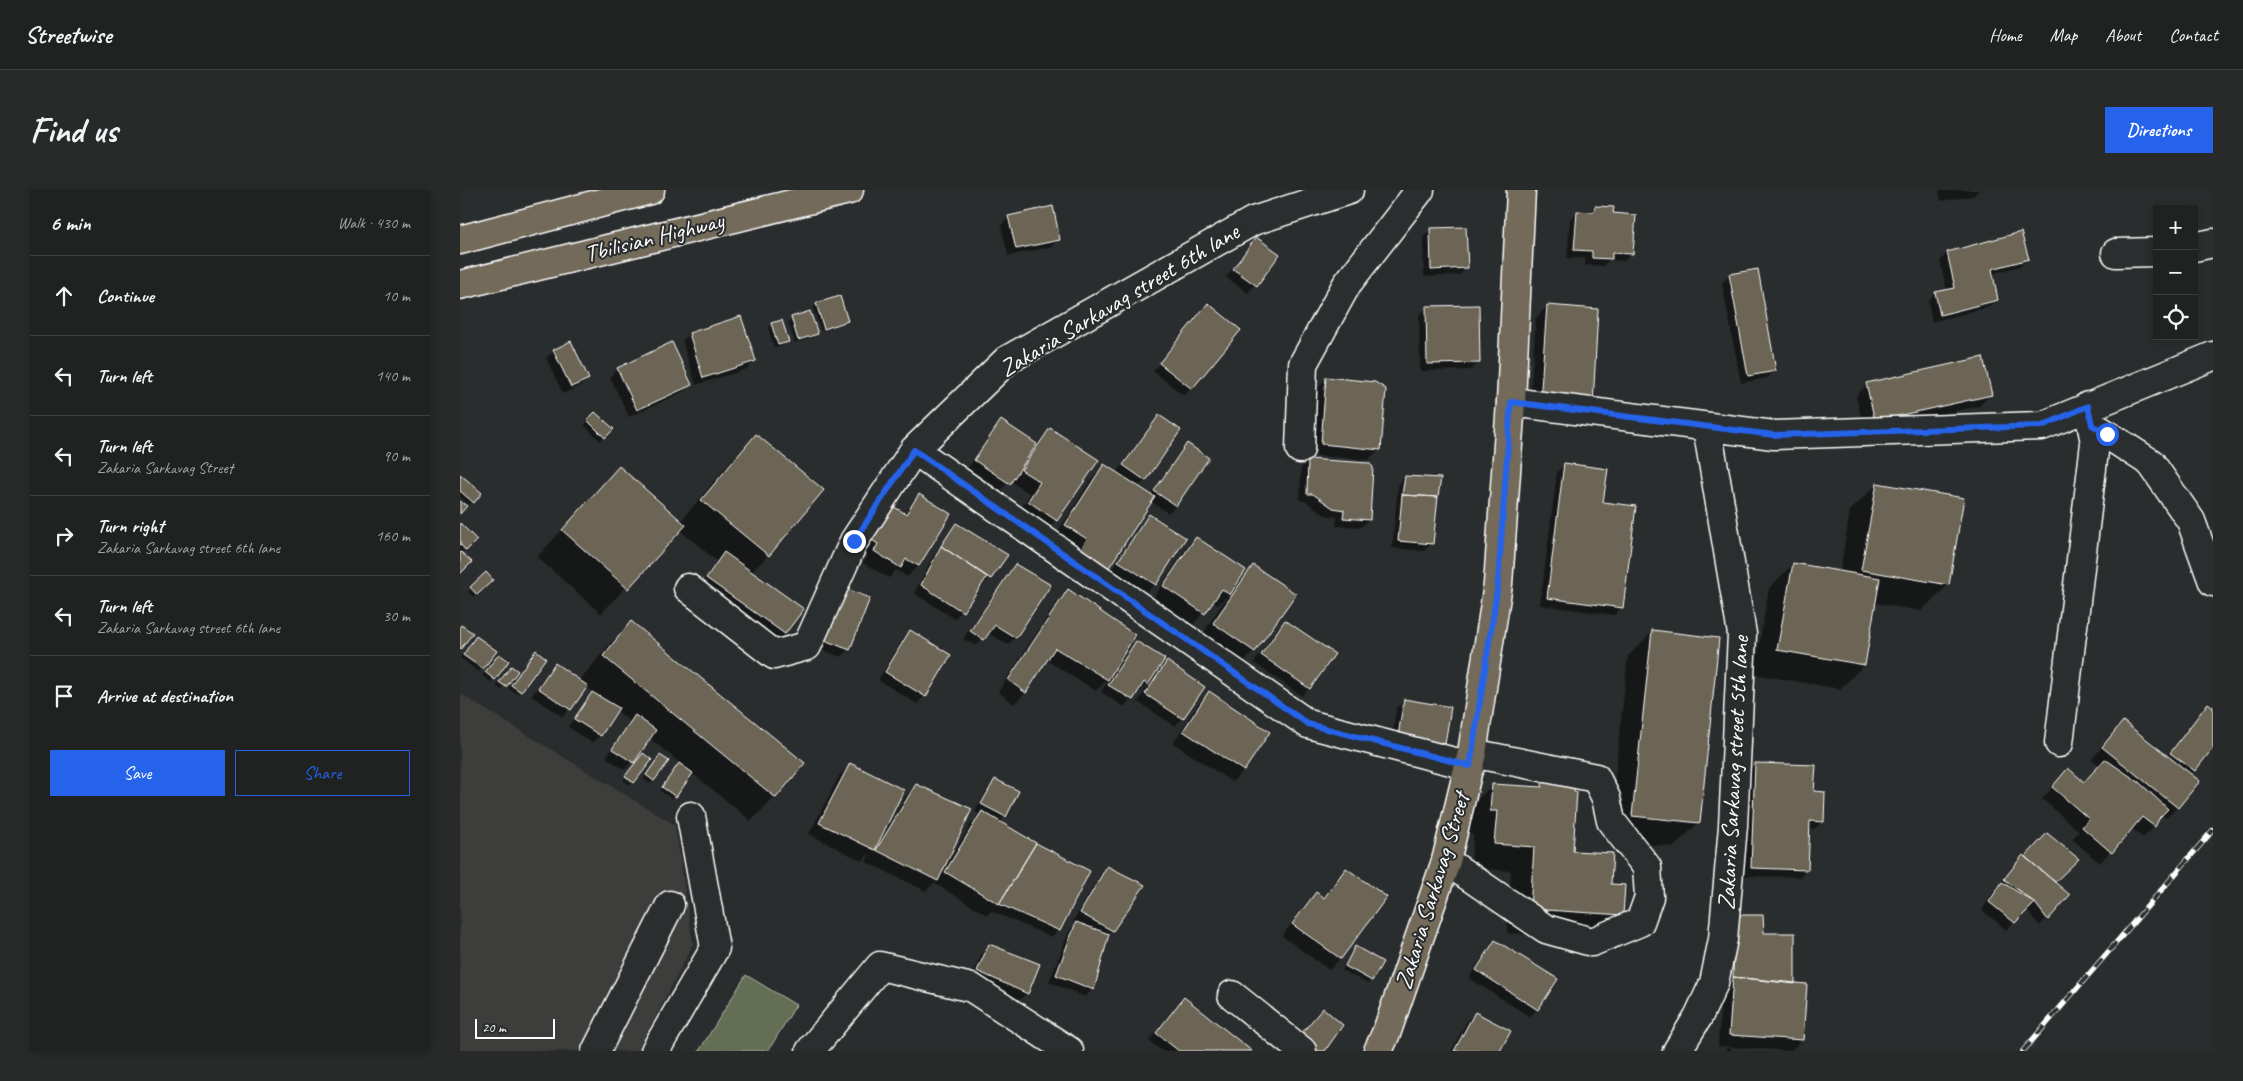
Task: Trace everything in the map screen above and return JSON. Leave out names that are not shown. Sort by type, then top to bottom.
[{"type":"main road","name":"Tbilisian Highway","points":[[460,240],[650,190]]},
{"type":"main road","name":"Tbilisian Highway","points":[[461,283],[848,190]]},
{"type":"main road","name":"Zakaria Sarkavag Street","points":[[1378,1051],[1387,1031],[1446,861],[1471,759],[1498,584],[1511,402],[1521,190]]},
{"type":"street","name":"Zakaria Sarkavag street 6th lane","points":[[688,588],[774,655],[807,646],[854,541],[914,450],[1007,360],[1253,221],[1349,190]]},
{"type":"street","points":[[1300,449],[1303,364],[1347,284],[1420,190]]},
{"type":"street","points":[[2198,247],[2213,243]]},
{"type":"street","points":[[2116,253],[2153,252]]},
{"type":"street","points":[[1511,402],[1774,435],[2042,426],[2090,416],[2213,356]]},
{"type":"street","points":[[2090,416],[2151,463],[2191,521],[2213,582]]},
{"type":"street","points":[[2059,743],[2095,443],[2090,416]]},
{"type":"street","name":"Zakaria Sarkavag street 5th lane","points":[[1677,1051],[1698,1018],[1714,983],[1723,939],[1733,826],[1742,634],[1707,427]]},
{"type":"street","points":[[914,450],[1308,724],[1471,759],[1556,769],[1596,778],[1606,798],[1611,822],[1647,867],[1649,897],[1640,922],[1592,942],[1546,929],[1446,861]]},
{"type":"street","points":[[655,1051],[715,948],[691,816]]},
{"type":"street","points":[[602,1048],[670,905]]},
{"type":"street","points":[[810,1051],[880,966],[972,988],[1057,1048]]},
{"type":"street","points":[[1232,995],[1302,1051]]},
{"type":"shaded area","points":[[460,694],[675,825],[693,944],[638,1051],[460,1051]]},
{"type":"green space","points":[[746,975],[796,1005],[768,1051],[699,1051]]},
{"type":"building","points":[[1053,206],[1060,240],[1016,249],[1008,216]]},
{"type":"building","points":[[1595,206],[1614,207],[1613,213],[1636,215],[1633,254],[1612,253],[1612,259],[1592,258],[1592,251],[1574,250],[1577,211],[1594,212]]},
{"type":"building","points":[[1466,227],[1468,268],[1431,270],[1430,228]]},
{"type":"building","points":[[2021,232],[2029,259],[1992,269],[1998,300],[1940,315],[1935,292],[1955,288],[1947,252]]},
{"type":"building","points":[[1256,237],[1280,254],[1257,286],[1233,269]]},
{"type":"building","points":[[1758,269],[1776,371],[1748,376],[1729,274]]},
{"type":"building","points":[[840,296],[848,321],[824,329],[816,303]]},
{"type":"building","points":[[1208,303],[1241,330],[1192,389],[1159,363]]},
{"type":"building","points":[[1479,305],[1480,363],[1427,364],[1426,306]]},
{"type":"building","points":[[1547,305],[1598,309],[1593,405],[1540,402]]},
{"type":"building","points":[[810,311],[818,334],[798,340],[791,317]]},
{"type":"building","points":[[741,316],[756,361],[703,378],[689,333]]},
{"type":"building","points":[[782,320],[789,342],[778,345],[771,323]]},
{"type":"building","points":[[571,341],[589,379],[571,387],[553,350]]},
{"type":"building","points":[[672,342],[692,385],[637,410],[617,368]]},
{"type":"building","points":[[1983,357],[1992,395],[1875,421],[1866,383]]},
{"type":"building","points":[[1326,377],[1375,382],[1386,389],[1381,450],[1321,444]]},
{"type":"building","points":[[595,412],[614,429],[605,438],[587,420]]},
{"type":"building","points":[[1159,415],[1181,430],[1146,481],[1123,465]]},
{"type":"building","points":[[1001,420],[1037,444],[1010,484],[974,460]]},
{"type":"building","points":[[1050,428],[1099,460],[1057,521],[1028,501],[1040,482],[1021,470]]},
{"type":"building","points":[[756,434],[824,490],[769,556],[701,500]]},
{"type":"building","points":[[1187,443],[1209,458],[1176,506],[1154,491]]},
{"type":"building","points":[[1308,459],[1369,463],[1373,467],[1370,520],[1343,518],[1344,510],[1333,508],[1313,494],[1307,494]]},
{"type":"building","points":[[1564,463],[1608,469],[1603,502],[1636,506],[1623,608],[1547,598]]},
{"type":"building","points":[[1104,464],[1155,497],[1108,569],[1080,551],[1087,539],[1065,525]]},
{"type":"building","points":[[619,466],[686,525],[628,589],[562,530]]},
{"type":"building","points":[[460,474],[482,493],[474,503],[460,491]]},
{"type":"building","points":[[1405,476],[1441,478],[1438,497],[1402,495]]},
{"type":"building","points":[[1877,483],[1964,498],[1949,585],[1861,570]]},
{"type":"building","points":[[919,494],[951,514],[919,566],[906,559],[901,568],[874,551],[878,544],[866,536],[886,502],[906,514]]},
{"type":"building","points":[[1402,495],[1438,497],[1433,544],[1398,541]]},
{"type":"building","points":[[460,501],[467,506],[460,514]]},
{"type":"building","points":[[1149,514],[1186,538],[1156,585],[1118,561]]},
{"type":"building","points":[[460,523],[477,540],[466,551],[460,544]]},
{"type":"building","points":[[956,523],[1008,555],[991,579],[941,546]]},
{"type":"building","points":[[1196,537],[1246,570],[1230,595],[1222,589],[1205,614],[1163,586]]},
{"type":"building","points":[[941,546],[987,577],[963,612],[921,585]]},
{"type":"building","points":[[724,552],[804,609],[785,634],[706,578]]},
{"type":"building","points":[[460,553],[472,562],[460,574]]},
{"type":"building","points":[[1793,563],[1880,578],[1865,665],[1777,650]]},
{"type":"building","points":[[1015,564],[1051,585],[1016,638],[995,625],[984,640],[970,631]]},
{"type":"building","points":[[1253,565],[1296,594],[1255,652],[1213,623]]},
{"type":"building","points":[[486,572],[493,580],[477,595],[470,587]]},
{"type":"building","points":[[844,588],[870,598],[850,650],[824,640]]},
{"type":"building","points":[[1068,589],[1135,635],[1108,680],[1055,648],[1026,693],[1008,680]]},
{"type":"building","points":[[1285,620],[1335,654],[1310,689],[1261,655]]},
{"type":"building","points":[[631,621],[805,763],[776,798],[603,656]]},
{"type":"building","points":[[461,625],[473,633],[460,650],[460,627]]},
{"type":"building","points":[[910,630],[951,655],[926,697],[885,672]]},
{"type":"building","points":[[1652,630],[1719,638],[1700,823],[1632,816]]},
{"type":"building","points":[[476,636],[497,651],[483,669],[463,655]]},
{"type":"building","points":[[1136,641],[1165,659],[1148,685],[1144,682],[1133,700],[1108,685]]},
{"type":"building","points":[[536,650],[546,658],[521,692],[511,685]]},
{"type":"building","points":[[499,654],[509,661],[495,680],[485,672]]},
{"type":"building","points":[[1167,661],[1205,687],[1183,719],[1145,694]]},
{"type":"building","points":[[555,663],[588,686],[571,710],[538,688]]},
{"type":"building","points":[[511,666],[518,671],[506,687],[499,682]]},
{"type":"building","points":[[1209,691],[1270,732],[1244,771],[1183,731]]},
{"type":"building","points":[[592,692],[619,708],[601,736],[574,719]]},
{"type":"building","points":[[1404,699],[1451,707],[1445,744],[1398,736]]},
{"type":"building","points":[[2208,703],[2213,707],[2213,748],[2195,771],[2170,753]]},
{"type":"building","points":[[635,715],[656,730],[634,763],[612,749]]},
{"type":"building","points":[[2123,721],[2200,781],[2178,808],[2102,747]]},
{"type":"building","points":[[643,753],[652,760],[634,783],[625,776]]},
{"type":"building","points":[[660,755],[669,761],[654,781],[646,775]]},
{"type":"building","points":[[2105,759],[2140,783],[2168,809],[2160,817],[2155,827],[2142,817],[2112,853],[2082,827],[2089,819],[2052,787],[2068,768],[2084,782]]},
{"type":"building","points":[[679,763],[693,773],[676,797],[662,787]]},
{"type":"building","points":[[850,763],[904,790],[875,850],[819,823]]},
{"type":"building","points":[[1755,763],[1816,765],[1814,791],[1825,792],[1824,822],[1810,821],[1808,870],[1751,868]]},
{"type":"building","points":[[995,779],[1019,791],[1006,817],[981,804]]},
{"type":"building","points":[[1542,780],[1574,783],[1574,792],[1577,792],[1573,851],[1613,853],[1611,884],[1625,885],[1623,915],[1530,909],[1534,847],[1494,844],[1497,811],[1490,811],[1492,784],[1542,787]]},
{"type":"building","points":[[916,784],[972,809],[938,881],[876,850]]},
{"type":"building","points":[[982,811],[1036,843],[999,904],[945,872]]},
{"type":"building","points":[[2047,833],[2079,859],[2055,882],[2025,857]]},
{"type":"building","points":[[1036,843],[1090,871],[1060,931],[999,904]]},
{"type":"building","points":[[2023,855],[2070,895],[2048,920],[2035,903],[2004,879]]},
{"type":"building","points":[[1107,866],[1145,885],[1113,931],[1080,913]]},
{"type":"building","points":[[1346,868],[1387,897],[1341,959],[1292,924],[1316,892],[1324,898]]},
{"type":"building","points":[[2002,882],[2035,903],[2015,923],[1989,902]]},
{"type":"building","points":[[1734,915],[1763,915],[1764,933],[1795,933],[1795,984],[1733,977]]},
{"type":"building","points":[[1076,922],[1109,934],[1094,990],[1056,975]]},
{"type":"building","points":[[1495,940],[1558,979],[1538,1010],[1476,970]]},
{"type":"building","points":[[989,944],[1040,964],[1028,994],[977,971]]},
{"type":"building","points":[[1355,946],[1383,962],[1372,981],[1345,966]]},
{"type":"building","points":[[1733,977],[1807,984],[1803,1040],[1729,1035]]},
{"type":"building","points":[[1184,997],[1252,1051],[1179,1051],[1156,1033]]},
{"type":"building","points":[[1323,1008],[1343,1025],[1325,1051],[1312,1051],[1295,1041]]},
{"type":"building","points":[[1475,1012],[1511,1031],[1500,1051],[1454,1051]]},
{"type":"railway","points":[[2023,1051],[2213,830]]},
{"type":"route","points":[[854,541],[914,450],[1308,724],[1470,766],[1498,584],[1511,402],[1774,435],[2042,426],[2088,406],[2092,425],[2107,434]]}]
